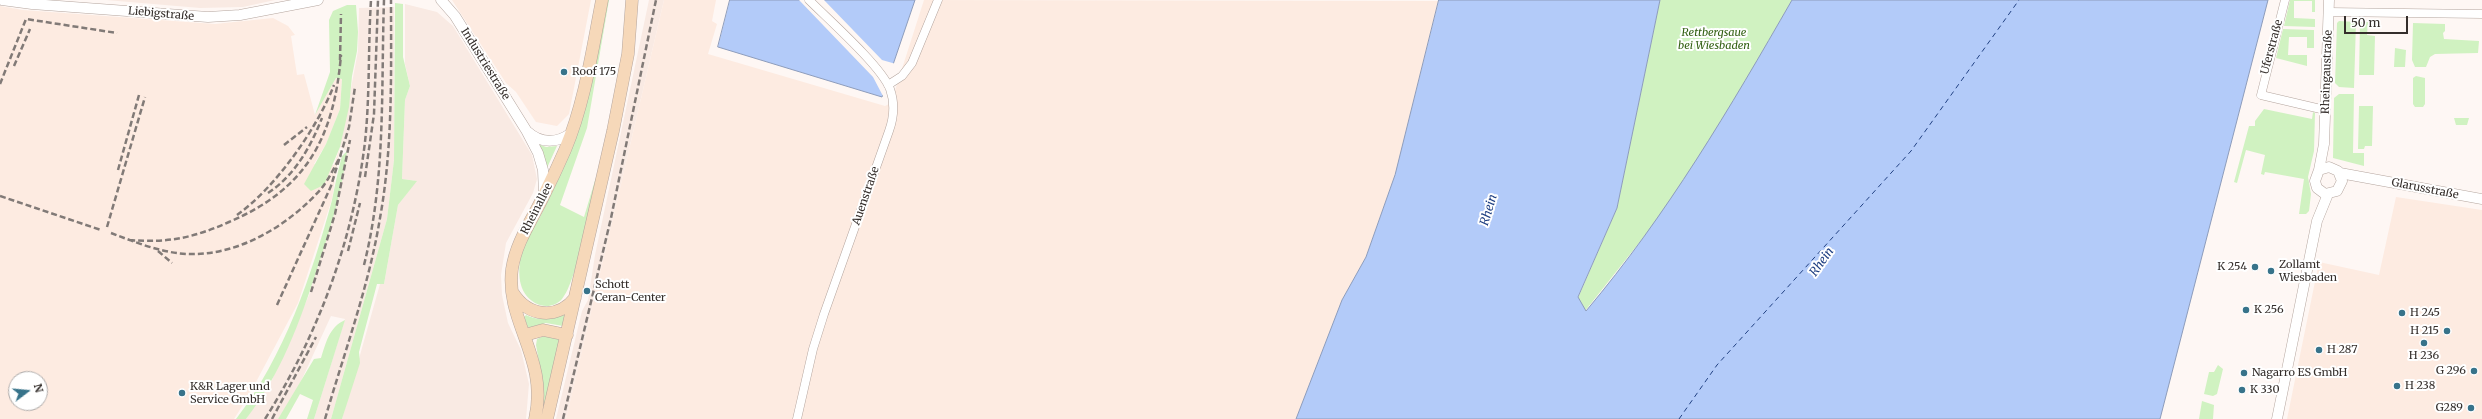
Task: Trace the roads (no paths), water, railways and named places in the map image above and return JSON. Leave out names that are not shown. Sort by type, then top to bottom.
[{"type":"main road","name":"Rheinallee","points":[[535,419],[538,378],[516,310],[511,288],[512,268],[518,247],[544,197],[571,133],[590,67],[602,0]]},
{"type":"main road","points":[[547,419],[627,61],[632,0]]},
{"type":"main road","points":[[511,288],[519,302],[538,312],[559,311],[575,298]]},
{"type":"main road","points":[[525,335],[543,330],[567,335]]},
{"type":"street","name":"Liebigstraße","points":[[2,0],[32,4],[208,17],[240,15],[318,0]]},
{"type":"street","name":"Industriestraße","points":[[441,0],[455,16],[526,130],[542,166],[544,197]]},
{"type":"street","name":"Auenstraße","points":[[797,419],[808,368],[824,314],[891,125],[893,102],[888,85],[875,68],[809,0]]},
{"type":"street","points":[[888,85],[907,71],[925,33],[938,0]]},
{"type":"street","name":"Uferstraße","points":[[2285,0],[2261,95],[2325,110]]},
{"type":"street","name":"Rheingaustraße","points":[[2277,419],[2317,221],[2318,190],[2315,181],[2319,170],[2324,144],[2329,0]]},
{"type":"street","points":[[2329,12],[2482,14]]},
{"type":"street","name":"Industriestraße","points":[[526,130],[540,140],[550,141],[561,139],[571,133]]},
{"type":"street","name":"Rheingaustraße","points":[[2324,144],[2329,167]]},
{"type":"street","points":[[2318,190],[2328,194],[2337,191],[2341,184],[2340,173],[2329,167],[2319,170]]},
{"type":"street","name":"Glarusstraße","points":[[2340,173],[2482,199]]},
{"type":"street","name":"Glarusstraße","points":[[2341,184],[2367,179]]},
{"type":"street","name":"Rheingaustraße","points":[[2317,221],[2328,194]]},
{"type":"water","points":[[730,0],[915,0],[882,97],[718,47]]},
{"type":"water","name":"Rhein","points":[[1439,0],[1660,0],[1617,208],[1578,297],[1586,311],[1616,275],[1644,237],[1696,160],[1745,81],[1792,0],[2268,0],[2160,419],[1296,419],[1342,300],[1366,257],[1395,175]]},
{"type":"railway","points":[[265,419],[284,387],[317,321],[342,251],[352,215],[365,142],[368,107],[371,0]]},
{"type":"railway","points":[[365,177],[374,114],[378,0]]},
{"type":"railway","points":[[364,265],[371,232],[379,166],[384,0]]},
{"type":"railway","points":[[325,419],[363,294],[380,218],[389,136],[391,82],[391,0]]},
{"type":"railway","points":[[563,419],[611,218],[656,0]]},
{"type":"railway","points":[[340,60],[341,14]]},
{"type":"railway","points":[[0,84],[26,19],[117,33]]},
{"type":"railway","points":[[14,66],[30,29]]},
{"type":"railway","points":[[129,240],[156,241],[192,236],[229,222],[256,209],[278,194],[297,176],[312,157],[323,135],[332,111],[341,55]]},
{"type":"railway","points":[[237,215],[280,174],[317,120],[334,85]]},
{"type":"railway","points":[[277,305],[331,186],[349,127],[355,87]]},
{"type":"railway","points":[[118,170],[139,95]]},
{"type":"railway","points":[[107,227],[145,97]]},
{"type":"railway","points":[[268,193],[278,186],[301,160],[322,118]]},
{"type":"railway","points":[[284,145],[307,127]]},
{"type":"railway","points":[[311,292],[335,214],[350,140]]},
{"type":"railway","points":[[111,233],[168,252],[188,254],[225,250],[243,244],[278,226],[308,202],[324,185],[341,155]]},
{"type":"railway","points":[[0,196],[101,230]]},
{"type":"railway","points":[[348,251],[360,203]]},
{"type":"railway","points":[[158,251],[172,263]]},
{"type":"railway","points":[[272,419],[316,337]]},
{"type":"place","name":"Roof 175","points":[[564,72]]},
{"type":"place","name":"K 254","points":[[2255,267]]},
{"type":"place","name":"Zollamt Wiesbaden","points":[[2271,271]]},
{"type":"place","name":"Schott Ceran-Center","points":[[587,291]]},
{"type":"place","name":"K 256","points":[[2246,310]]},
{"type":"place","name":"H 245","points":[[2402,313]]},
{"type":"place","name":"H 215","points":[[2447,331]]},
{"type":"place","name":"H 236","points":[[2424,343]]},
{"type":"place","name":"H 287","points":[[2319,350]]},
{"type":"place","name":"G 296","points":[[2474,371]]},
{"type":"place","name":"Nagarro ES GmbH","points":[[2244,373]]},
{"type":"place","name":"H 238","points":[[2397,386]]},
{"type":"place","name":"K 330","points":[[2242,390]]},
{"type":"place","name":"K&R Lager und Service GmbH","points":[[182,393]]},
{"type":"place","name":"G289","points":[[2471,408]]},
{"type":"park label","name":"Rettbergsaue bei Wiesbaden","points":[[1714,39]]}]
